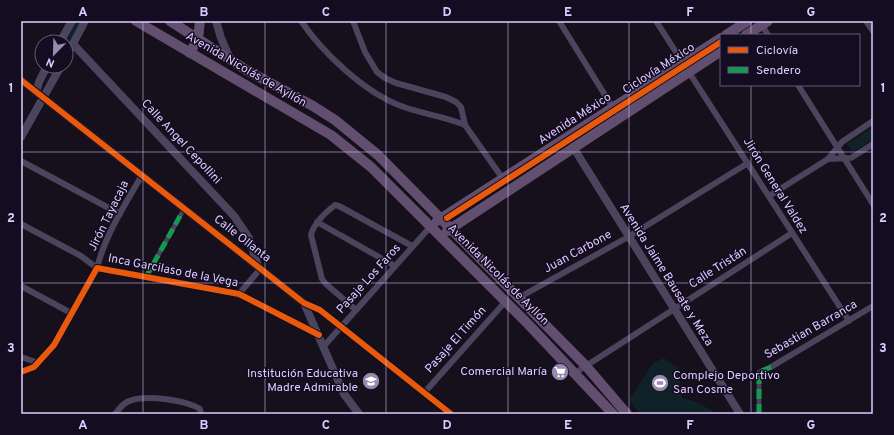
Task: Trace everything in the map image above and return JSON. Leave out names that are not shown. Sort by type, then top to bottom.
[{"type":"main road","name":"Avenida Nicolás de Ayllón","points":[[136,21],[331,135],[371,167],[441,236],[613,414]]},
{"type":"main road","name":"Avenida Nicolás de Ayllón","points":[[170,21],[182,24],[198,38],[231,61],[268,84],[313,106],[354,134],[378,155],[520,297],[586,366],[627,414]]},
{"type":"main road","points":[[190,53],[198,38],[200,21]]},
{"type":"main road","points":[[728,34],[748,21]]},
{"type":"main road","points":[[748,34],[765,23]]},
{"type":"main road","points":[[174,42],[182,24]]},
{"type":"main road","name":"Avenida México","points":[[431,226],[441,218],[720,39]]},
{"type":"main road","name":"Avenida México","points":[[441,236],[720,52]]},
{"type":"street","points":[[65,34],[72,21]]},
{"type":"street","points":[[74,42],[85,21]]},
{"type":"street","points":[[216,21],[220,38],[231,61]]},
{"type":"street","points":[[301,21],[327,53],[353,76],[389,101],[416,111],[450,119],[465,126]]},
{"type":"street","points":[[353,21],[365,52],[378,72],[396,83],[456,102],[461,107],[465,126],[503,178]]},
{"type":"street","points":[[559,21],[613,108]]},
{"type":"street","name":"Jirón General Valdez","points":[[656,21],[849,320]]},
{"type":"street","points":[[866,21],[873,31]]},
{"type":"street","points":[[765,23],[768,34]]},
{"type":"street","name":"Calle Angel Cepollini","points":[[74,45],[234,216],[249,238],[259,267]]},
{"type":"street","points":[[36,92],[43,74]]},
{"type":"street","points":[[21,137],[57,74]]},
{"type":"street","name":"Calle Ollanta","points":[[21,80],[184,209],[304,302],[320,310],[451,414]]},
{"type":"street","points":[[799,86],[836,148],[873,204]]},
{"type":"street","points":[[770,196],[828,159],[842,142],[873,121]]},
{"type":"street","points":[[828,159],[851,158],[873,144]]},
{"type":"street","name":"Avenida Jaime Bausate y Meza","points":[[573,148],[740,414]]},
{"type":"street","points":[[21,161],[120,214]]},
{"type":"street","name":"Juan Carbone","points":[[520,297],[628,237],[748,163]]},
{"type":"street","name":"Jirón Tayacaja","points":[[97,268],[101,254],[120,214],[142,175]]},
{"type":"street","points":[[356,310],[330,288],[322,279],[311,235],[317,222],[335,205],[412,246]]},
{"type":"street","points":[[146,277],[184,209]]},
{"type":"street","points":[[317,222],[396,266]]},
{"type":"street","points":[[21,224],[81,256],[97,268]]},
{"type":"street","name":"Pasaje Los Faros","points":[[324,346],[431,226]]},
{"type":"street","name":"Calle Tristán","points":[[575,373],[792,233]]},
{"type":"street","points":[[239,294],[259,267]]},
{"type":"street","name":"Inca Garcilaso de la Vega","points":[[21,372],[29,370],[39,363],[54,345],[97,268],[239,294],[319,335]]},
{"type":"street","points":[[21,286],[71,313]]},
{"type":"street","points":[[304,302],[344,394],[360,414]]},
{"type":"street","name":"Pasaje El Timón","points":[[424,393],[505,302]]},
{"type":"street","name":"Sebastian Barranca","points":[[759,414],[760,372],[771,367],[873,306]]},
{"type":"street","points":[[21,357],[39,363]]},
{"type":"street","points":[[115,414],[127,402],[145,399],[180,401],[200,409],[202,414]]},
{"type":"shaded area","points":[[76,21],[83,21],[74,37],[74,34],[69,34]]},
{"type":"shaded area","points":[[873,127],[873,139],[853,152],[847,144]]},
{"type":"shaded area","name":"Complejo Deportivo San Cosme","points":[[664,358],[678,368],[682,398],[694,401],[719,414],[640,414],[629,400],[653,363]]},
{"type":"marked path","points":[[146,277],[184,209]]},
{"type":"marked path","points":[[759,414],[759,372],[771,367]]},
{"type":"cycle path","name":"Ciclovía México","points":[[447,218],[720,43]]},
{"type":"cycle path","points":[[21,80],[304,303],[320,310],[451,414]]},
{"type":"cycle path","points":[[21,372],[34,367],[54,345],[97,268],[239,294],[319,335]]},
{"type":"place","name":"Comercial María","points":[[560,372]]},
{"type":"place","name":"Institución Educativa Madre Admirable","points":[[371,381]]},
{"type":"place","name":"Complejo Deportivo San Cosme","points":[[660,383]]}]
